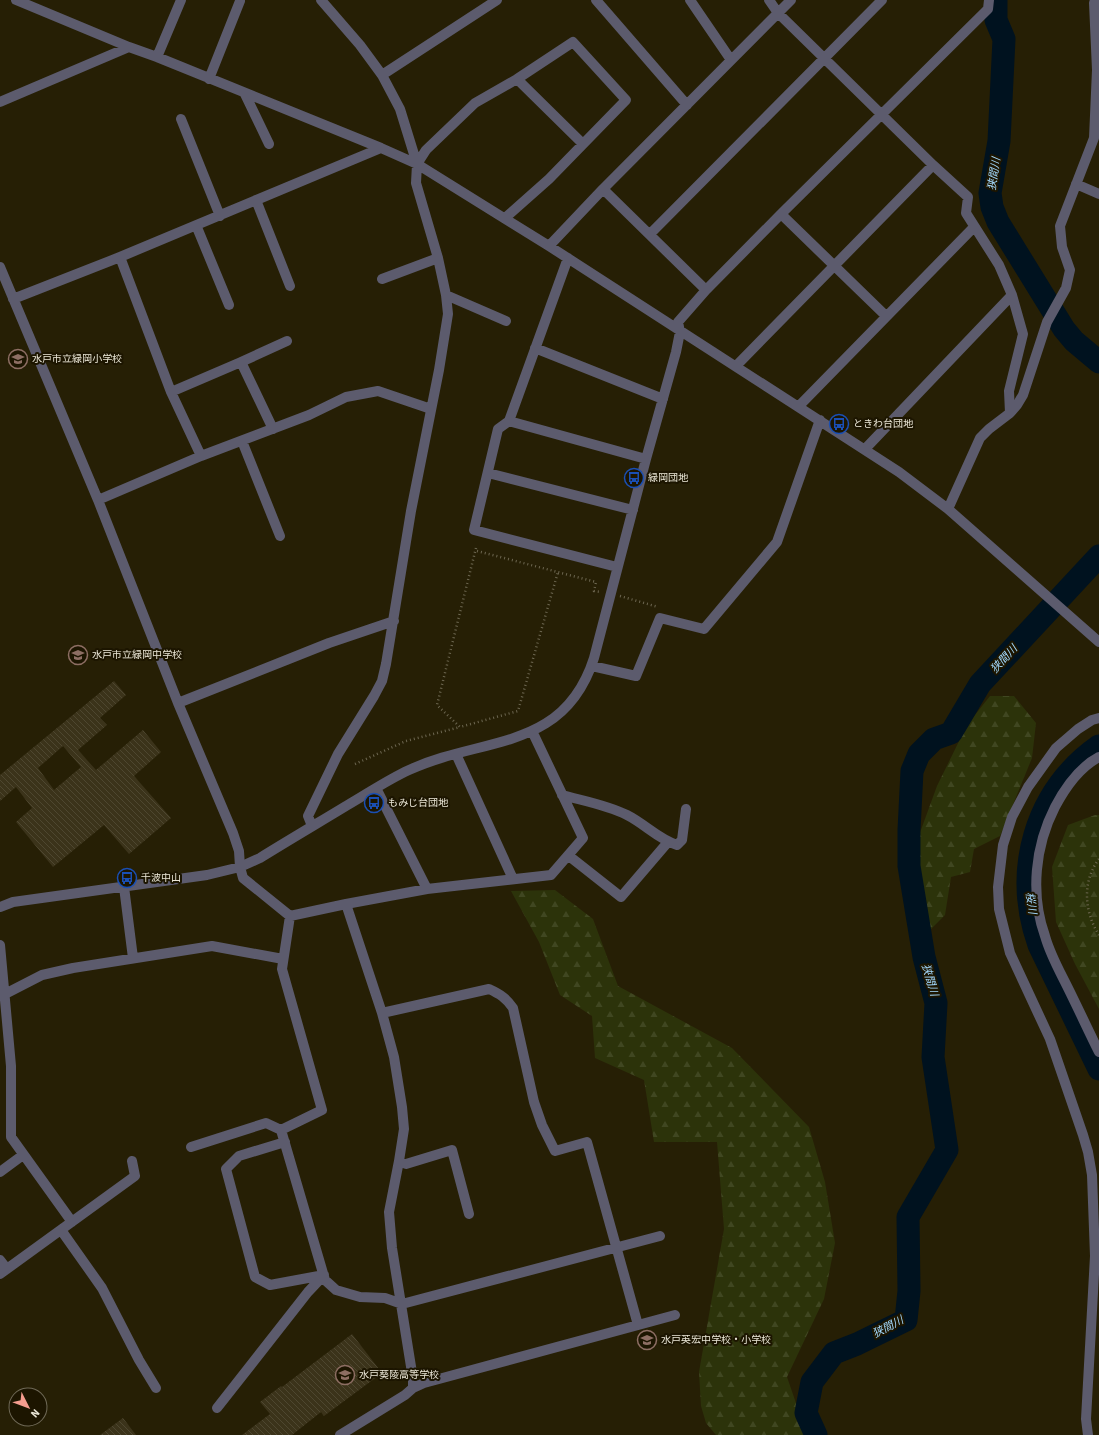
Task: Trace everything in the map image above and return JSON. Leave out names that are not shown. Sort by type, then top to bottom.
[{"type":"street","points":[[16,0],[417,164],[568,258],[680,332],[736,366],[899,472],[991,546],[1099,642]]},
{"type":"street","points":[[157,57],[181,0]]},
{"type":"street","points":[[312,826],[308,816],[338,754],[382,682],[394,621],[411,511],[440,370],[448,314],[446,295],[438,258],[416,183],[417,164],[400,109],[382,75],[360,45],[321,0]]},
{"type":"street","points":[[382,75],[497,0]]},
{"type":"street","points":[[596,0],[687,104]]},
{"type":"street","points":[[690,0],[731,60]]},
{"type":"street","points":[[770,0],[778,13],[933,165],[968,197],[966,213],[999,265],[1012,295],[1023,334],[1009,391],[1010,413]]},
{"type":"street","points":[[549,246],[603,189],[791,0]]},
{"type":"street","points":[[650,234],[882,0]]},
{"type":"street","points":[[0,907],[13,902],[207,875],[240,867],[260,858],[376,788],[416,767],[522,735],[545,725],[566,708],[582,687],[592,666],[646,459],[676,352],[680,332],[678,322],[706,290],[781,214],[988,9],[988,0]]},
{"type":"street","points":[[209,79],[240,2]]},
{"type":"street","points":[[948,510],[980,438],[989,428],[1010,413],[1023,395],[1047,322],[1066,288],[1070,270],[1062,247],[1060,226],[1094,138],[1097,70],[1096,2]]},
{"type":"street","points":[[417,164],[426,150],[475,103],[517,79],[573,42],[626,100],[549,179],[505,218]]},
{"type":"street","points":[[0,102],[129,47]]},
{"type":"street","points":[[517,79],[583,144]]},
{"type":"street","points":[[245,94],[269,144]]},
{"type":"street","points":[[181,119],[220,216]]},
{"type":"street","points":[[13,299],[196,226],[381,148]]},
{"type":"street","points":[[736,366],[933,165]]},
{"type":"street","points":[[1076,184],[1099,194]]},
{"type":"street","points":[[603,189],[706,290]]},
{"type":"street","points":[[256,200],[290,286]]},
{"type":"street","points":[[781,214],[886,316]]},
{"type":"street","points":[[196,226],[229,305]]},
{"type":"street","points":[[798,406],[974,227]]},
{"type":"street","points":[[120,257],[171,392],[201,456]]},
{"type":"street","points":[[382,279],[438,258]]},
{"type":"street","points":[[568,258],[509,421],[498,429],[474,530],[618,567]]},
{"type":"street","points":[[0,267],[98,500],[178,703],[233,832],[239,851],[240,867],[243,878],[290,916]]},
{"type":"street","points":[[446,295],[506,321]]},
{"type":"street","points":[[865,449],[1012,295]]},
{"type":"street","points":[[171,392],[287,341]]},
{"type":"street","points":[[535,348],[663,400]]},
{"type":"street","points":[[241,362],[273,429]]},
{"type":"street","points":[[98,500],[201,456],[309,415],[346,397],[378,392],[431,410]]},
{"type":"street","points":[[592,666],[636,676],[660,618],[704,629],[777,542],[820,420]]},
{"type":"street","points":[[509,421],[646,459]]},
{"type":"street","points":[[242,441],[280,536]]},
{"type":"street","points":[[488,473],[633,510]]},
{"type":"street","points":[[178,703],[329,643],[394,621]]},
{"type":"street","points":[[1088,1435],[1086,1419],[1095,1256],[1092,1175],[1086,1146],[1050,1039],[1010,953],[1000,915],[998,887],[1003,845],[1012,818],[1028,787],[1056,748],[1078,729],[1092,720],[1099,718]]},
{"type":"street","points":[[290,916],[427,889],[551,875],[583,838],[532,731]]},
{"type":"street","points":[[456,754],[513,879]]},
{"type":"street","points":[[1099,757],[1068,786],[1052,812],[1040,849],[1036,885],[1037,904],[1045,936],[1099,1052]]},
{"type":"street","points":[[376,788],[427,889]]},
{"type":"street","points":[[562,795],[604,806],[628,815],[668,842],[677,845],[682,840],[686,809]]},
{"type":"street","points":[[569,856],[621,897],[668,842]]},
{"type":"street","points":[[124,886],[133,958]]},
{"type":"street","points":[[346,904],[382,1013],[394,1057],[402,1107],[404,1129],[389,1212],[392,1248],[402,1304],[413,1388]]},
{"type":"street","points":[[281,1130],[322,1110],[282,969],[290,916]]},
{"type":"street","points":[[0,945],[11,1066],[11,1138],[72,1222]]},
{"type":"street","points":[[4,994],[42,975],[73,968],[212,946],[283,959]]},
{"type":"street","points":[[382,1013],[489,989],[499,993],[507,999],[513,1008],[534,1102],[542,1125],[555,1151],[587,1142],[638,1325]]},
{"type":"street","points":[[191,1147],[266,1123],[281,1130],[325,1280],[336,1290],[360,1297],[385,1298],[402,1304],[660,1236]]},
{"type":"street","points":[[285,1142],[239,1156],[226,1169],[256,1277],[270,1285],[324,1275]]},
{"type":"street","points":[[399,1161],[406,1164],[452,1150],[469,1214]]},
{"type":"street","points":[[0,1172],[23,1155]]},
{"type":"street","points":[[0,1260],[3,1272],[135,1176],[132,1162]]},
{"type":"street","points":[[61,1230],[102,1288],[139,1360],[156,1388]]},
{"type":"street","points":[[217,1408],[308,1292],[324,1275]]},
{"type":"street","points":[[340,1435],[405,1395],[413,1388],[424,1383],[675,1315]]},
{"type":"path","points":[[460,727],[437,705],[477,550],[596,582],[594,591]]},
{"type":"path","points":[[354,764],[406,741],[518,711],[558,572]]},
{"type":"path","points":[[1099,858],[1088,882],[1086,895],[1089,912],[1094,927],[1099,935]]},
{"type":"green space","points":[[990,696],[1014,696],[1036,723],[1032,758],[1000,836],[974,849],[970,872],[951,877],[945,915],[930,930],[914,849],[937,786],[967,725]]},
{"type":"green space","points":[[1095,815],[1099,815],[1099,1009],[1075,964],[1056,922],[1052,867],[1068,825]]},
{"type":"green space","points":[[555,890],[593,919],[618,986],[732,1048],[809,1127],[825,1182],[835,1243],[824,1299],[787,1377],[807,1435],[716,1435],[706,1423],[701,1406],[699,1372],[724,1229],[717,1142],[654,1142],[644,1080],[595,1058],[592,1016],[560,995],[539,942],[511,891]]},
{"type":"building","points":[[114,681],[126,695],[100,718],[107,725],[78,750],[96,770],[143,730],[161,752],[134,776],[171,818],[129,854],[104,825],[53,867],[16,822],[32,808],[16,787],[0,801],[0,775]],"holes":[[[63,746],[81,767],[54,790],[38,768]]]},
{"type":"building","points":[[352,1334],[382,1373],[324,1416],[321,1412],[292,1435],[242,1435],[270,1414],[260,1402]]},
{"type":"building","points":[[123,1418],[136,1435],[100,1435]]},
{"type":"waterway","name":"狭間川","points":[[996,0],[996,20],[1004,39],[999,141],[990,193],[992,207],[998,222],[1064,329],[1074,341],[1099,362]]},
{"type":"waterway","name":"狭間川","points":[[816,1435],[806,1413],[812,1382],[834,1353],[857,1344],[906,1320],[909,1291],[908,1217],[947,1150],[933,1057],[936,1003],[924,957],[909,866],[912,771],[919,754],[934,739],[951,733],[980,684],[1099,556]]},
{"type":"waterway","name":"桜川","points":[[1099,746],[1077,765],[1059,786],[1045,810],[1035,835],[1029,862],[1028,889],[1031,917],[1039,945],[1099,1069]]},
{"type":"place","name":"水戸市立緑岡小学校","points":[[18,359]]},
{"type":"place","name":"ときわ台団地","points":[[839,424]]},
{"type":"place","name":"緑岡団地","points":[[634,478]]},
{"type":"place","name":"水戸市立緑岡中学校","points":[[78,655]]},
{"type":"place","name":"もみじ台団地","points":[[374,803]]},
{"type":"place","name":"千波中山","points":[[127,878]]},
{"type":"place","name":"水戸英宏中学校・小学校","points":[[647,1340]]},
{"type":"place","name":"水戸葵陵高等学校","points":[[345,1375]]}]
